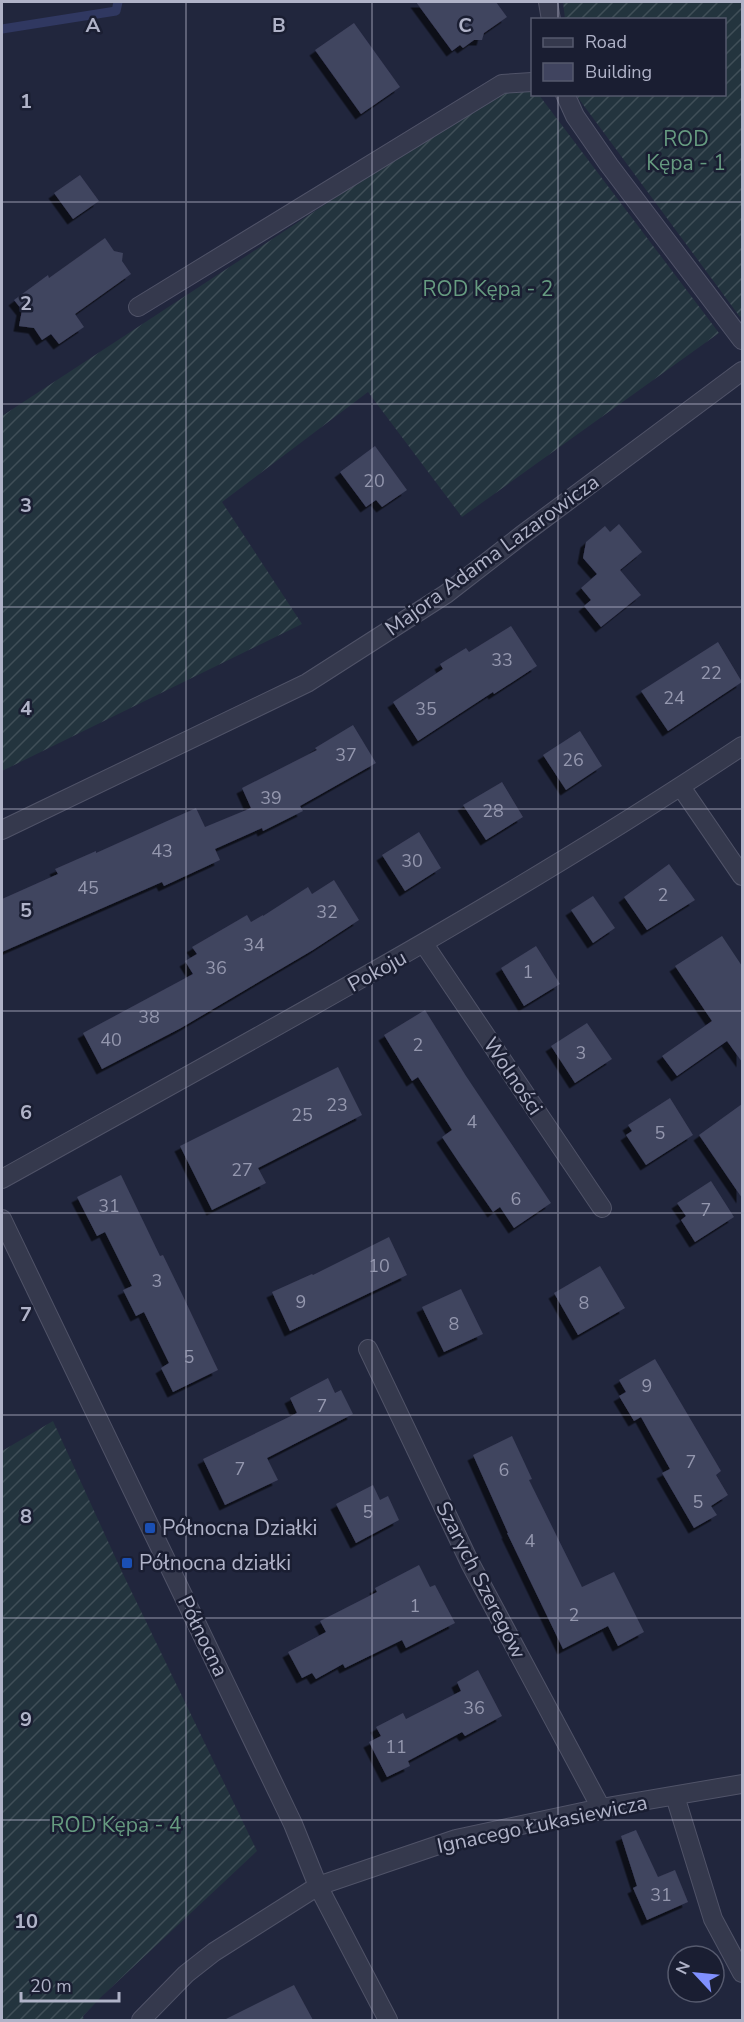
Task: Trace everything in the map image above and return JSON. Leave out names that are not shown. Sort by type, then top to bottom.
[{"type":"street","points":[[548,2],[551,18]]},
{"type":"street","points":[[138,307],[502,84],[531,82]]},
{"type":"street","points":[[566,96],[574,116],[609,165],[742,340]]},
{"type":"street","name":"Majora Adama Lazarowicza","points":[[2,830],[307,683],[446,594],[742,370]]},
{"type":"street","name":"Pokoju","points":[[2,1179],[424,944],[681,787],[742,746]]},
{"type":"street","points":[[681,787],[742,876]]},
{"type":"street","name":"Wolności","points":[[424,944],[603,1208]]},
{"type":"street","name":"Północna","points":[[2,1219],[293,1824],[318,1886],[388,2020]]},
{"type":"street","name":"Szarych Szeregów","points":[[368,1349],[470,1563],[601,1809]]},
{"type":"street","name":"Ignacego Łukasiewicza","points":[[141,2020],[186,1974],[214,1952],[318,1886],[456,1839],[601,1809],[742,1785]]},
{"type":"street","points":[[675,1796],[713,1919],[742,1973]]},
{"type":"green space","name":"ROD Kępa - 1","points":[[563,2],[742,2],[742,315],[740,317],[577,96],[726,96],[726,18],[565,18]]},
{"type":"green space","name":"ROD Kępa - 2","points":[[512,89],[531,91],[531,96],[540,96],[719,333],[462,517],[368,392],[222,502],[302,624],[2,771],[2,416],[489,97]]},
{"type":"green space","name":"ROD Kępa - 4","points":[[53,1421],[122,1572],[257,1851],[100,1998],[83,2016],[84,2020],[2,2020],[2,1451]]},
{"type":"building","points":[[416,2],[496,2],[507,17],[484,33],[482,40],[474,40],[463,48],[460,45],[452,51]]},
{"type":"building","points":[[354,23],[400,87],[361,114],[315,50]]},
{"type":"building","points":[[80,175],[99,201],[73,219],[54,193]]},
{"type":"building","points":[[105,238],[114,251],[123,253],[122,261],[131,274],[75,314],[84,327],[59,344],[51,334],[42,340],[34,328],[19,326],[22,310],[14,300]]},
{"type":"building","points":[[375,446],[407,490],[382,507],[376,500],[366,507],[340,472]]},
{"type":"building","points":[[619,524],[642,552],[620,570],[641,595],[601,627],[584,606],[591,600],[581,588],[597,574],[583,558],[586,542],[605,526],[610,532]]},
{"type":"building","points":[[511,626],[537,666],[418,741],[393,702],[443,669],[440,664],[466,648],[469,652]]},
{"type":"building","points":[[718,642],[742,682],[668,731],[641,691]]},
{"type":"building","points":[[353,725],[376,763],[300,806],[303,811],[263,831],[262,828],[215,849],[220,860],[164,886],[162,882],[2,952],[2,899],[58,874],[55,869],[196,808],[205,827],[251,808],[242,788],[317,750],[315,748]]},
{"type":"building","points":[[580,731],[602,766],[566,790],[543,755]]},
{"type":"building","points":[[502,782],[523,817],[486,840],[463,805]]},
{"type":"building","points":[[419,832],[441,868],[405,891],[382,855]]},
{"type":"building","points":[[669,864],[695,900],[647,930],[624,897]]},
{"type":"building","points":[[334,880],[359,920],[181,1028],[102,1069],[83,1033],[193,974],[185,961],[197,954],[192,947],[247,915],[251,922],[308,887],[312,894]]},
{"type":"building","points":[[593,896],[615,928],[593,943],[571,910]]},
{"type":"building","points":[[722,936],[742,966],[742,1062],[727,1041],[677,1076],[662,1056],[712,1021],[675,966]]},
{"type":"building","points":[[536,946],[560,984],[524,1006],[501,968]]},
{"type":"building","points":[[425,1010],[551,1203],[514,1228],[500,1207],[493,1212],[460,1164],[442,1137],[452,1130],[418,1077],[412,1081],[384,1035]]},
{"type":"building","points":[[587,1023],[612,1059],[575,1083],[551,1046]]},
{"type":"building","points":[[338,1067],[362,1115],[258,1168],[266,1183],[212,1210],[180,1146]]},
{"type":"building","points":[[670,1098],[693,1135],[646,1165],[626,1135],[632,1131],[628,1125]]},
{"type":"building","points":[[742,1104],[742,1198],[699,1135]]},
{"type":"building","points":[[121,1175],[160,1256],[163,1255],[218,1370],[173,1392],[161,1368],[169,1363],[144,1312],[136,1316],[123,1290],[132,1286],[105,1232],[97,1236],[77,1197]]},
{"type":"building","points":[[711,1181],[734,1217],[695,1242],[681,1220],[686,1216],[677,1203]]},
{"type":"building","points":[[389,1237],[407,1275],[290,1331],[272,1292],[313,1275]]},
{"type":"building","points":[[600,1266],[625,1308],[578,1335],[554,1293]]},
{"type":"building","points":[[461,1289],[483,1334],[444,1352],[422,1307]]},
{"type":"building","points":[[655,1359],[721,1471],[716,1475],[728,1495],[711,1506],[717,1515],[694,1528],[662,1473],[670,1469],[641,1417],[634,1421],[619,1396],[626,1392],[619,1380]]},
{"type":"building","points":[[328,1378],[335,1393],[341,1390],[353,1414],[267,1458],[278,1480],[225,1505],[203,1459],[297,1413],[290,1398]]},
{"type":"building","points":[[512,1436],[532,1479],[529,1480],[582,1587],[614,1572],[644,1632],[618,1646],[608,1626],[563,1649],[507,1533],[473,1455]]},
{"type":"building","points":[[373,1485],[380,1500],[388,1496],[399,1520],[356,1543],[336,1504]]},
{"type":"building","points":[[419,1565],[430,1587],[435,1585],[455,1623],[406,1648],[402,1640],[345,1668],[343,1664],[316,1679],[312,1673],[302,1678],[288,1652],[326,1632],[320,1621],[377,1592],[375,1588]]},
{"type":"building","points":[[478,1670],[502,1716],[465,1736],[462,1732],[408,1761],[410,1766],[387,1777],[369,1742],[381,1736],[376,1727],[403,1713],[406,1719],[461,1691],[457,1682]]},
{"type":"building","points":[[636,1830],[658,1877],[675,1870],[688,1902],[647,1920],[633,1888],[637,1886],[621,1836]]},
{"type":"building","points":[[294,1985],[313,2020],[224,2020]]},
{"type":"waterway","points":[[2,29],[116,11],[118,2]]},
{"type":"place","name":"Północna Działki","points":[[150,1528]]},
{"type":"place","name":"Północna działki","points":[[127,1563]]}]
